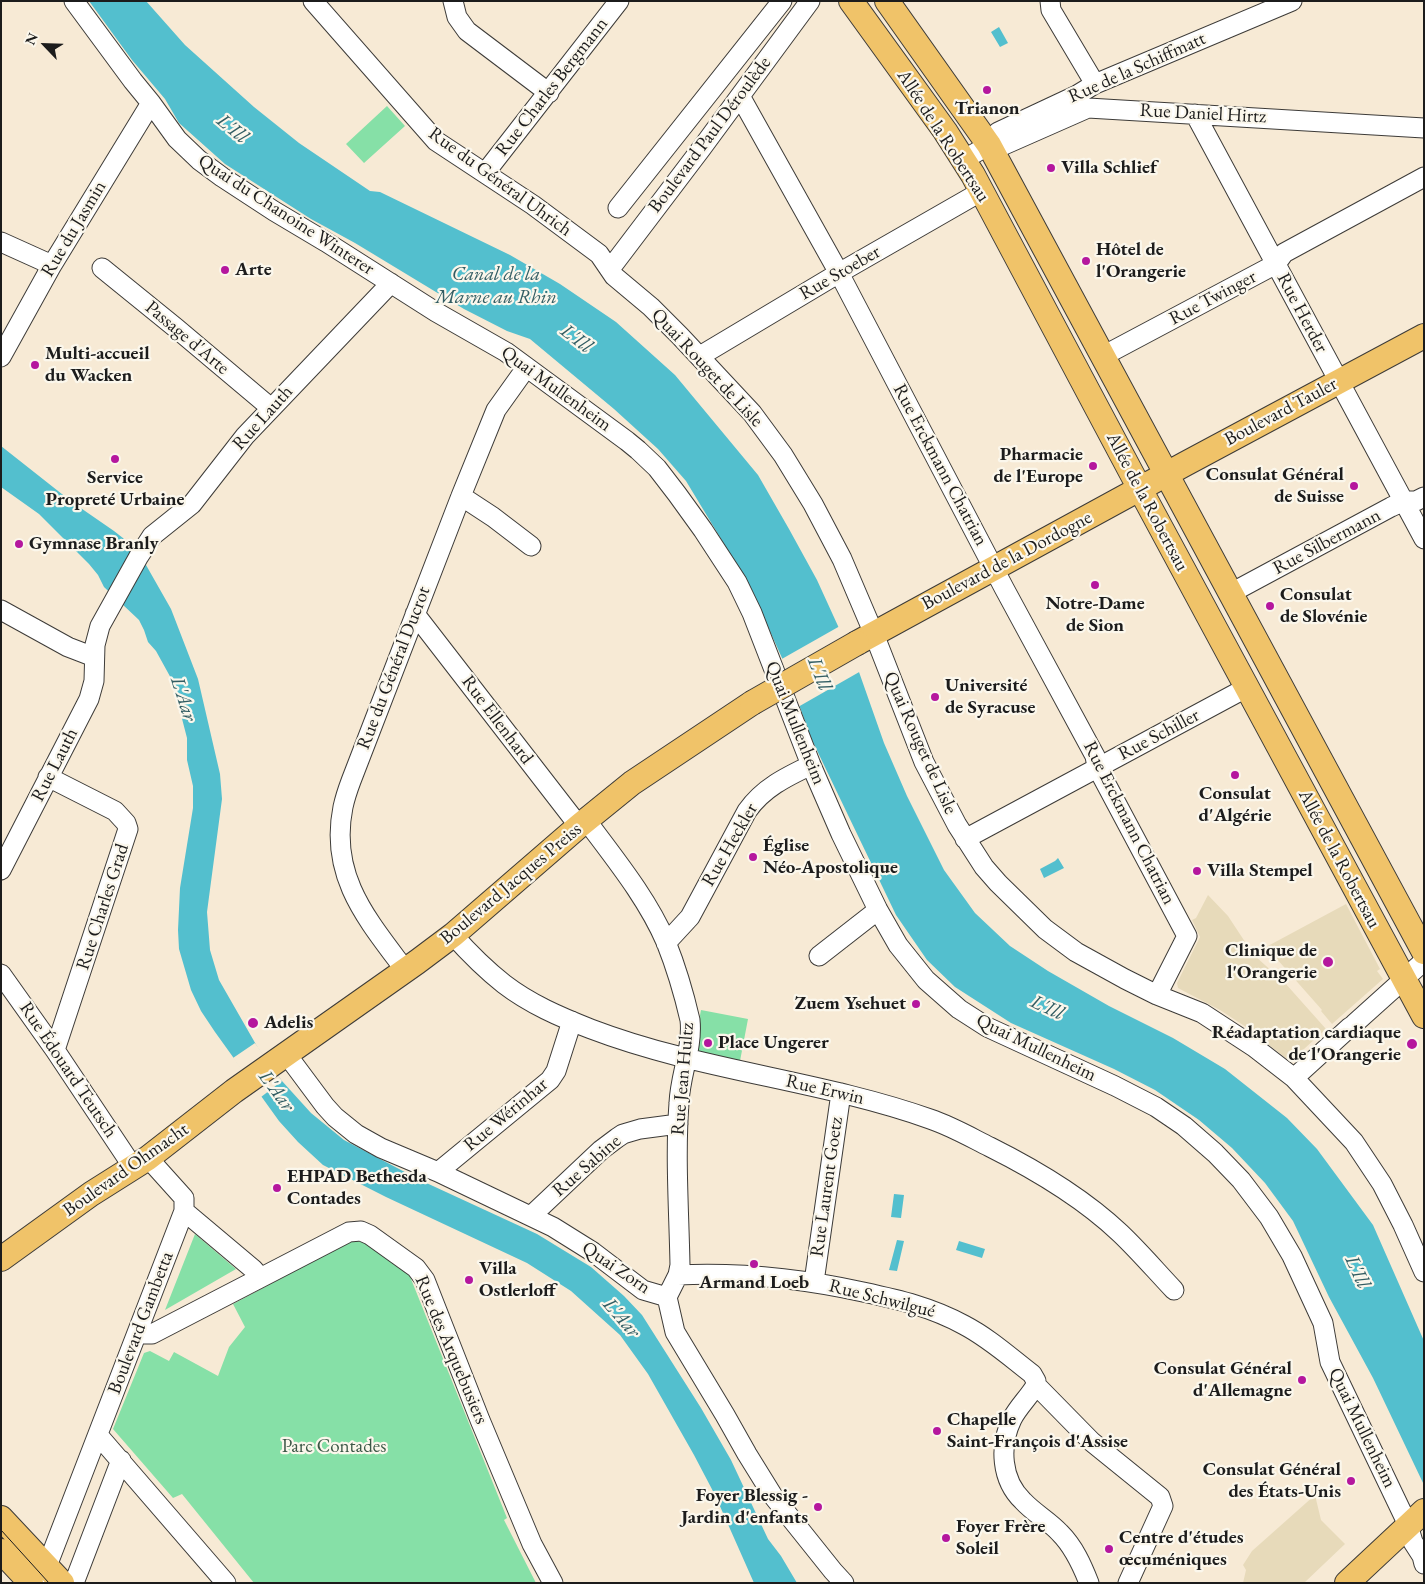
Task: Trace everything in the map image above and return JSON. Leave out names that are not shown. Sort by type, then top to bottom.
[{"type":"main road","name":"Allée de la Robertsau","points":[[851,1],[940,124],[982,191],[1246,688],[1424,1016]]},
{"type":"main road","name":"Allée de la Robertsau","points":[[888,1],[989,145],[1424,952]]},
{"type":"main road","name":"Boulevard Tauler","points":[[1140,489],[1424,336]]},
{"type":"main road","name":"Boulevard de la Dordogne","points":[[752,703],[1140,489]]},
{"type":"main road","points":[[1204,608],[1231,593]]},
{"type":"main road","points":[[1246,688],[1274,674]]},
{"type":"main road","name":"Boulevard Jacques Preiss","points":[[279,1060],[453,935],[582,823],[648,771],[752,703]]},
{"type":"main road","name":"Boulevard Ohmacht","points":[[1,1259],[92,1194],[134,1157],[279,1060]]},
{"type":"main road","points":[[1,1518],[45,1579]]},
{"type":"main road","points":[[1347,1583],[1416,1518]]},
{"type":"main road","points":[[1,1551],[45,1579]]},
{"type":"street","name":"Quai du Chanoine Winterer","points":[[74,1],[132,82],[151,102],[178,139],[198,160],[222,178],[391,283]]},
{"type":"street","name":"Rue du Général Uhrich","points":[[313,1],[436,141],[533,205],[599,254],[610,269]]},
{"type":"street","points":[[453,1],[457,17],[467,31],[548,93]]},
{"type":"street","name":"Rue Charles Bergmann","points":[[486,173],[619,1]]},
{"type":"street","name":"Boulevard Paul Déroulède","points":[[618,208],[782,1]]},
{"type":"street","name":"Boulevard Paul Déroulède","points":[[610,269],[810,1]]},
{"type":"street","points":[[1050,1],[1051,10],[1094,84]]},
{"type":"street","name":"Rue de la Schiffmatt","points":[[989,145],[998,132],[1077,95],[1094,84],[1292,1]]},
{"type":"street","name":"Rue Erckmann Chatrian","points":[[740,96],[839,273],[1095,756],[1098,767],[1187,936],[1157,995]]},
{"type":"street","name":"Rue du Jasmin","points":[[1,357],[52,265],[151,102]]},
{"type":"street","name":"Rue Daniel Hirtz","points":[[989,145],[1004,145],[1088,108],[1424,128]]},
{"type":"street","name":"Rue Herder","points":[[1195,114],[1424,539]]},
{"type":"street","points":[[964,160],[989,145]]},
{"type":"street","name":"Rue Twinger","points":[[1103,356],[1276,264],[1284,253],[1424,177]]},
{"type":"street","name":"Rue Stoeber","points":[[700,356],[982,191]]},
{"type":"street","points":[[1,242],[52,265]]},
{"type":"street","name":"Passage d'Arte","points":[[102,268],[271,408]]},
{"type":"street","name":"Quai Rouget de Lisle","points":[[610,269],[614,276],[651,307],[700,356],[752,413],[783,455],[813,504],[842,558],[866,639],[924,762],[957,826],[984,867],[1003,889],[1045,929],[1076,952],[1098,966],[1157,995],[1202,1013],[1254,1047],[1294,1078],[1354,1142],[1373,1170],[1403,1225],[1424,1272]]},
{"type":"street","name":"Quai Mullenheim","points":[[391,283],[436,312],[493,343],[638,450],[657,468],[703,530],[737,582],[752,613],[811,765],[841,834],[878,910],[898,945],[926,980],[959,1009],[987,1027],[1156,1107],[1184,1126],[1216,1153],[1241,1180],[1269,1217],[1292,1256],[1324,1323],[1330,1362],[1416,1518],[1413,1542],[1422,1556],[1424,1564]]},
{"type":"street","name":"Rue Lauth","points":[[1,870],[89,699],[94,681],[94,657],[100,626],[152,536],[192,504],[245,436],[391,283]]},
{"type":"street","name":"Rue du Général Ducrot","points":[[405,970],[364,916],[354,896],[342,861],[340,827],[343,807],[351,781],[415,614],[496,410],[526,368]]},
{"type":"street","points":[[461,496],[493,517],[530,546]]},
{"type":"street","name":"Rue Silbermann","points":[[1231,593],[1404,502],[1416,501],[1424,497]]},
{"type":"street","points":[[1,610],[68,647],[94,657]]},
{"type":"street","name":"Rue Ellenhard","points":[[415,614],[582,823]]},
{"type":"street","name":"Rue Schiller","points":[[965,839],[1246,688]]},
{"type":"street","name":"Rue Heckler","points":[[666,943],[690,916],[742,819],[753,803],[780,780],[811,765]]},
{"type":"street","name":"Rue Charles Grad","points":[[48,777],[115,811],[126,823],[128,829],[55,1050]]},
{"type":"street","name":"Rue Jean Hultz","points":[[582,823],[628,876],[647,907],[666,943],[690,1020],[691,1031],[679,1102],[680,1265],[678,1276]]},
{"type":"street","points":[[819,956],[878,910]]},
{"type":"street","name":"Rue Erwin","points":[[453,935],[479,963],[504,984],[534,1004],[572,1021],[642,1047],[686,1059],[883,1104],[958,1130],[1018,1161],[1066,1192],[1120,1233],[1174,1290]]},
{"type":"street","points":[[1294,1078],[1424,961]]},
{"type":"street","name":"Rue Édouard Teutsch","points":[[1,974],[134,1157]]},
{"type":"street","name":"Rue Wérinhar","points":[[438,1172],[550,1080],[556,1071],[572,1021]]},
{"type":"street","name":"Quai Zorn","points":[[279,1060],[345,1126],[381,1148],[438,1172],[531,1216],[580,1243],[643,1290],[667,1297],[675,1332],[747,1454],[773,1496],[833,1572],[844,1583]]},
{"type":"street","name":"Rue Laurent Goetz","points":[[814,1282],[841,1093]]},
{"type":"street","name":"Rue Sabine","points":[[531,1216],[600,1150],[623,1134],[640,1129],[678,1124]]},
{"type":"street","points":[[134,1157],[184,1198],[184,1211],[260,1277]]},
{"type":"street","name":"Boulevard Gambetta","points":[[45,1579],[184,1211]]},
{"type":"street","name":"Rue des Arquebusiers","points":[[137,1334],[152,1334],[342,1235],[355,1230],[370,1235],[416,1268],[425,1280],[480,1420],[532,1544],[553,1583]]},
{"type":"street","points":[[667,1297],[678,1276]]},
{"type":"street","name":"Rue Schwilgué","points":[[678,1276],[745,1276],[814,1282],[918,1304],[946,1316],[994,1343],[1032,1374],[1036,1385],[1092,1442],[1160,1497],[1163,1506],[1128,1583]]},
{"type":"street","points":[[1036,1385],[1016,1412],[1008,1430],[1004,1449],[1008,1481],[1017,1495],[1060,1533],[1070,1545],[1078,1557],[1089,1583]]},
{"type":"street","points":[[98,1435],[226,1583]]},
{"type":"street","points":[[74,1583],[121,1460]]},
{"type":"shaded area","points":[[1208,895],[1228,916],[1253,954],[1346,904],[1380,969],[1377,971],[1383,979],[1332,1024],[1268,949],[1255,956],[1285,983],[1326,1029],[1293,1059],[1287,1059],[1246,1027],[1220,1010],[1178,988],[1177,983],[1200,937],[1192,920],[1196,918]]},
{"type":"shaded area","points":[[1315,1495],[1321,1520],[1345,1544],[1304,1583],[1243,1583],[1246,1570],[1243,1565],[1252,1551]]},
{"type":"green space","points":[[387,106],[405,126],[364,163],[346,144]]},
{"type":"green space","points":[[701,1010],[748,1019],[740,1061],[693,1052]]},
{"type":"green space","points":[[195,1234],[236,1269],[165,1310]]},
{"type":"green space","name":"Parc Contades","points":[[357,1241],[369,1244],[409,1274],[507,1518],[504,1520],[536,1583],[254,1583],[182,1494],[173,1498],[113,1429],[144,1353],[150,1351],[169,1361],[174,1352],[218,1376],[229,1347],[245,1327],[233,1304],[349,1242]]},
{"type":"water","points":[[89,1],[146,1],[185,45],[254,107],[299,143],[370,191],[380,192],[510,255],[560,284],[616,322],[675,375],[758,475],[789,529],[817,580],[859,672],[884,743],[907,796],[944,870],[975,913],[1010,946],[1048,971],[1109,1006],[1173,1038],[1225,1069],[1287,1118],[1317,1149],[1373,1225],[1424,1341],[1424,1485],[1373,1378],[1329,1297],[1293,1221],[1265,1183],[1232,1148],[1199,1120],[1155,1090],[1114,1069],[1011,1023],[955,987],[927,960],[896,915],[811,738],[782,658],[750,587],[686,481],[658,449],[614,409],[530,339],[507,331],[464,309],[355,243],[311,219],[225,164],[179,123],[165,99],[132,60]]},
{"type":"water","points":[[999,27],[1008,43],[1000,47],[991,32]]},
{"type":"water","name":"L'Aar","points":[[1,446],[72,502],[128,542],[146,565],[171,609],[198,679],[220,774],[222,799],[207,912],[210,950],[219,980],[258,1048],[282,1081],[311,1113],[344,1140],[420,1180],[537,1234],[591,1267],[624,1296],[642,1315],[701,1408],[731,1460],[768,1539],[797,1583],[754,1583],[715,1495],[694,1455],[648,1374],[620,1335],[571,1291],[527,1263],[386,1197],[323,1165],[279,1121],[215,1032],[201,1011],[191,990],[179,949],[180,888],[193,808],[193,786],[187,760],[187,738],[172,680],[156,651],[148,642],[139,620],[104,587],[98,575],[89,564],[39,514],[1,487]]},
{"type":"water","points":[[1058,858],[1064,868],[1044,878],[1040,869]]},
{"type":"water","points":[[894,1194],[904,1195],[901,1218],[891,1217]]},
{"type":"water","points":[[897,1240],[904,1241],[897,1271],[889,1270]]},
{"type":"water","points":[[959,1241],[985,1249],[982,1258],[956,1250]]},
{"type":"pier","points":[[840,626],[861,671],[798,707],[780,660]]},
{"type":"pier","points":[[255,1043],[282,1081],[261,1097],[233,1058]]},
{"type":"tram line","points":[[1,1530],[49,1583]]},
{"type":"place","name":"Trianon","points":[[987,90]]},
{"type":"place","name":"Villa Schlief","points":[[1051,168]]},
{"type":"place","name":"Hôtel de l'Orangerie","points":[[1086,261]]},
{"type":"place","name":"Arte","points":[[225,270]]},
{"type":"place","name":"Multi-accueil du Wacken","points":[[35,365]]},
{"type":"place","name":"Service Propreté Urbaine","points":[[115,459]]},
{"type":"place","name":"Pharmacie de l'Europe","points":[[1093,466]]},
{"type":"place","name":"Consulat Général de Suisse","points":[[1354,486]]},
{"type":"place","name":"Gymnase Branly","points":[[19,544]]},
{"type":"place","name":"Notre-Dame de Sion","points":[[1095,585]]},
{"type":"place","name":"Consulat de Slovénie","points":[[1270,606]]},
{"type":"place","name":"Université de Syracuse","points":[[935,697]]},
{"type":"place","name":"Consulat d'Algérie","points":[[1235,775]]},
{"type":"place","name":"Église Néo-Apostolique","points":[[753,857]]},
{"type":"place","name":"Villa Stempel","points":[[1197,871]]},
{"type":"place","name":"Clinique de l'Orangerie","points":[[1328,962]]},
{"type":"place","name":"Zuem Ysehuet","points":[[916,1004]]},
{"type":"place","name":"Adelis","points":[[253,1023]]},
{"type":"place","name":"Place Ungerer","points":[[708,1043]]},
{"type":"place","name":"Réadaptation cardiaque de l'Orangerie","points":[[1412,1044]]},
{"type":"place","name":"EHPAD Bethesda Contades","points":[[277,1188]]},
{"type":"place","name":"Armand Loeb","points":[[754,1264]]},
{"type":"place","name":"Villa Ostlerloff","points":[[469,1280]]},
{"type":"place","name":"Consulat Général d'Allemagne","points":[[1302,1380]]},
{"type":"place","name":"Chapelle Saint-François d'Assise","points":[[937,1431]]},
{"type":"place","name":"Consulat Général des États-Unis","points":[[1351,1481]]},
{"type":"place","name":"Foyer Blessig - Jardin d'enfants","points":[[818,1507]]},
{"type":"place","name":"Foyer Frère Soleil","points":[[946,1538]]},
{"type":"place","name":"Centre d'études œcuméniques","points":[[1109,1549]]},
{"type":"water label","name":"L'Ill","points":[[232,129]]},
{"type":"water label","name":"Canal de la Marne au Rhin","points":[[496,286]]},
{"type":"water label","name":"L'Ill","points":[[576,339]]},
{"type":"water label","name":"L'Ill","points":[[819,674]]},
{"type":"water label","name":"L'Ill","points":[[1047,1008]]},
{"type":"water label","name":"L'Ill","points":[[1357,1272]]}]
